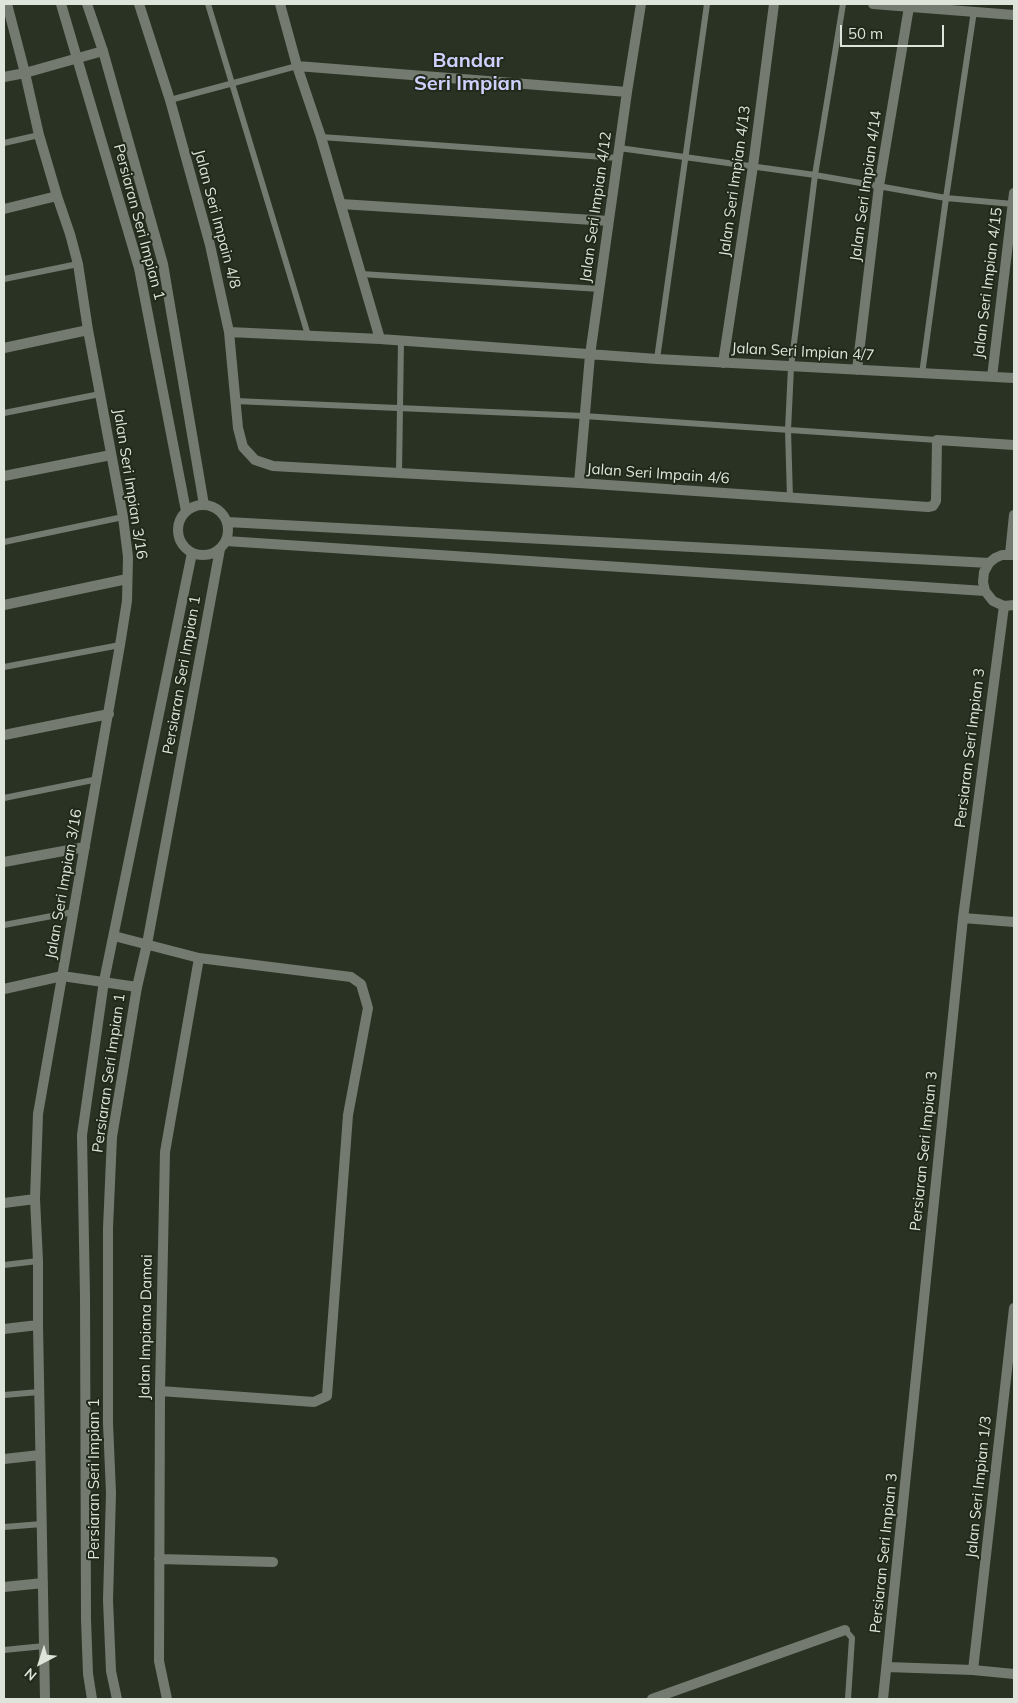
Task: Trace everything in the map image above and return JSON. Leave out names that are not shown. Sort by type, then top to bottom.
[{"type":"street","name":"Persiaran Seri Impian 1","points":[[61,4],[139,268],[186,511]]},
{"type":"street","points":[[87,4],[103,51],[163,264],[204,505]]},
{"type":"street","name":"Jalan Seri Impain 4/8","points":[[140,4],[170,100],[210,245],[229,332],[235,401],[243,446]]},
{"type":"street","points":[[280,4],[380,339]]},
{"type":"street","name":"Jalan Seri Impian 4/12","points":[[579,483],[590,355],[627,92],[642,4]]},
{"type":"street","name":"Jalan Seri Impian 4/13","points":[[723,363],[753,166],[774,4]]},
{"type":"street","points":[[873,4],[1014,15]]},
{"type":"street","name":"Jalan Seri Impian 4/14","points":[[857,370],[879,186],[909,7]]},
{"type":"street","name":"Jalan Seri Impian 3/16","points":[[6,8],[25,73],[39,135],[78,264],[128,557],[127,601],[109,714],[38,1114],[35,1199],[38,1261],[45,1699]]},
{"type":"street","points":[[4,77],[103,51]]},
{"type":"street","points":[[297,66],[627,92]]},
{"type":"street","name":"Jalan Seri Impian 4/15","points":[[992,377],[1014,193]]},
{"type":"street","points":[[4,209],[57,196]]},
{"type":"street","points":[[341,204],[609,222]]},
{"type":"street","points":[[4,348],[88,330]]},
{"type":"street","name":"Jalan Seri Impian 4/7","points":[[229,332],[380,339],[657,360],[1014,378]]},
{"type":"street","points":[[937,440],[1014,445]]},
{"type":"street","name":"Jalan Seri Impain 4/6","points":[[243,446],[255,460],[273,466],[579,483],[928,507],[933,506],[936,501],[937,440]]},
{"type":"street","points":[[4,476],[111,455]]},
{"type":"street","points":[[204,505],[214,507],[222,513],[227,522],[228,532],[223,545],[212,554],[202,555],[184,547],[178,528],[180,519],[186,511],[195,506],[204,505]]},
{"type":"street","points":[[1009,606],[992,601],[985,591],[983,582],[984,572],[989,563],[995,558],[1012,555],[1014,514]]},
{"type":"street","points":[[227,522],[989,563]]},
{"type":"street","name":"Persiaran Seri Impian 1","points":[[117,1699],[111,1671],[108,1600],[111,1493],[108,1423],[108,1228],[112,1137],[137,987],[147,944],[223,545]]},
{"type":"street","points":[[223,545],[985,591]]},
{"type":"street","name":"Persiaran Seri Impian 1","points":[[92,1699],[88,1674],[86,1619],[85,1296],[82,1135],[104,981],[192,552]]},
{"type":"street","points":[[4,605],[128,579]]},
{"type":"street","name":"Persiaran Seri Impian 3","points":[[883,1699],[963,918],[1009,606]]},
{"type":"street","points":[[4,735],[109,714]]},
{"type":"street","points":[[4,862],[85,847]]},
{"type":"street","points":[[963,918],[1014,922]]},
{"type":"street","points":[[114,936],[199,958],[351,977],[360,984],[368,1008],[348,1115],[327,1396],[314,1402],[160,1391]]},
{"type":"street","name":"Jalan Impiana Damai","points":[[167,1699],[159,1661],[160,1391],[164,1152],[199,958]]},
{"type":"street","points":[[4,989],[62,976],[137,987]]},
{"type":"street","points":[[4,1203],[35,1199]]},
{"type":"street","name":"Jalan Seri Impian 1/3","points":[[973,1670],[1014,1308]]},
{"type":"street","points":[[4,1329],[38,1325]]},
{"type":"street","points":[[4,1458],[40,1454]]},
{"type":"street","points":[[159,1559],[273,1562]]},
{"type":"street","points":[[4,1587],[43,1583]]},
{"type":"street","points":[[652,1699],[845,1630]]},
{"type":"street","points":[[887,1667],[973,1670],[1014,1674]]},
{"type":"lane","points":[[208,4],[308,335]]},
{"type":"lane","points":[[657,360],[707,4]]},
{"type":"lane","points":[[790,498],[788,430],[791,366],[815,174],[843,4]]},
{"type":"lane","points":[[922,374],[974,11]]},
{"type":"lane","points":[[170,100],[297,66]]},
{"type":"lane","points":[[4,143],[39,135]]},
{"type":"lane","points":[[321,137],[687,157],[815,174],[946,198],[1013,204]]},
{"type":"lane","points":[[4,279],[78,264]]},
{"type":"lane","points":[[361,274],[600,289]]},
{"type":"lane","points":[[399,473],[401,341]]},
{"type":"lane","points":[[4,413],[100,394]]},
{"type":"lane","points":[[235,401],[584,416],[937,440]]},
{"type":"lane","points":[[4,542],[122,516]]},
{"type":"lane","points":[[4,668],[120,645]]},
{"type":"lane","points":[[4,798],[98,779]]},
{"type":"lane","points":[[4,925],[74,912]]},
{"type":"lane","points":[[4,1265],[38,1261]]},
{"type":"lane","points":[[4,1396],[39,1392]]},
{"type":"lane","points":[[4,1527],[42,1524]]},
{"type":"lane","points":[[845,1630],[852,1638],[848,1699]]},
{"type":"lane","points":[[4,1650],[44,1646]]},
{"type":"district","name":"Bandar Seri Impian","points":[[468,72]]}]
